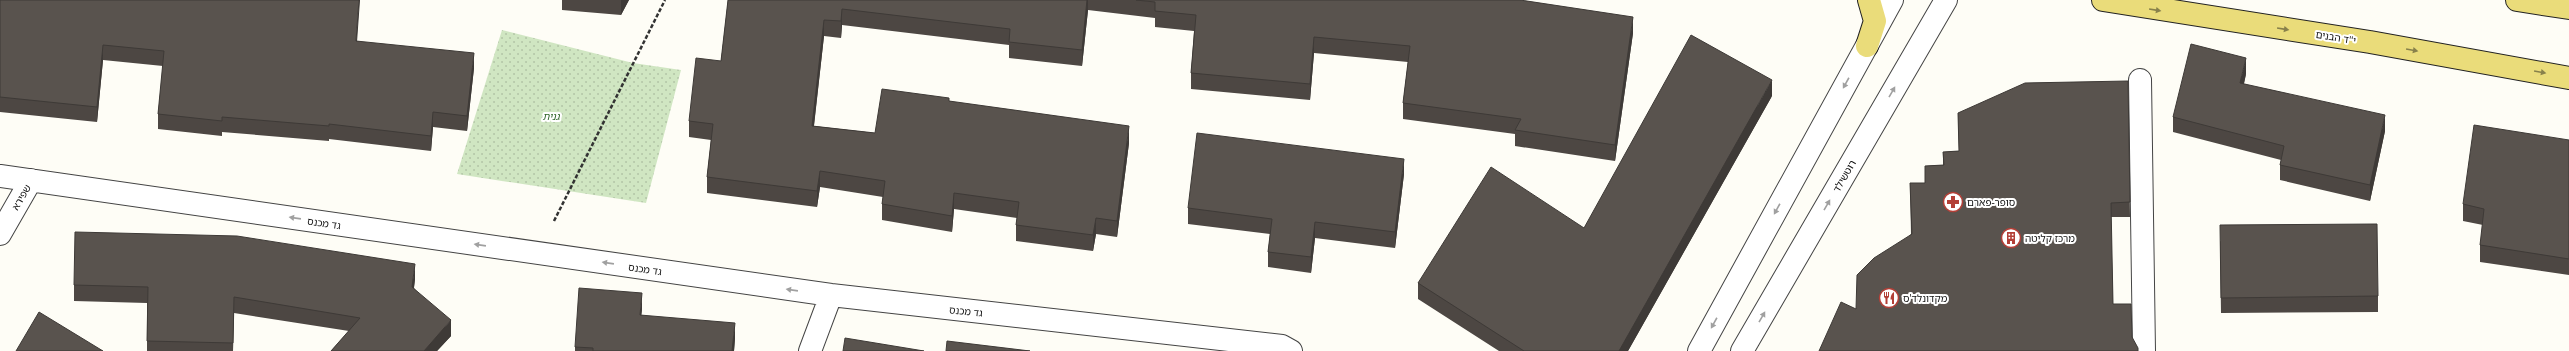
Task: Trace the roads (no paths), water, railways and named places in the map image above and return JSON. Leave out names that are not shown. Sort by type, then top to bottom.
[{"type":"main road","points":[[1867,46],[1875,21],[1869,0]]},
{"type":"main road","name":"י''ד הבנים","points":[[2103,0],[2370,42],[2569,78]]},
{"type":"main road","points":[[2517,0],[2569,8]]},
{"type":"street","points":[[1699,351],[1892,0]]},
{"type":"street","name":"רוטשילד","points":[[1742,351],[1946,0]]},
{"type":"street","points":[[2140,80],[2144,351]]},
{"type":"street","name":"גד מכנס","points":[[0,176],[831,295],[1282,346],[1291,351]]},
{"type":"street","name":"שפירא","points":[[0,234],[31,180]]},
{"type":"street","points":[[810,351],[831,295]]},
{"type":"place","name":"סופר-פארם","points":[[1953,202]]},
{"type":"place","name":"מרכז קליטה","points":[[2011,238]]},
{"type":"place","name":"מקדונלד'ס","points":[[1889,298]]},
{"type":"park label","name":"גנית","points":[[551,116]]}]
